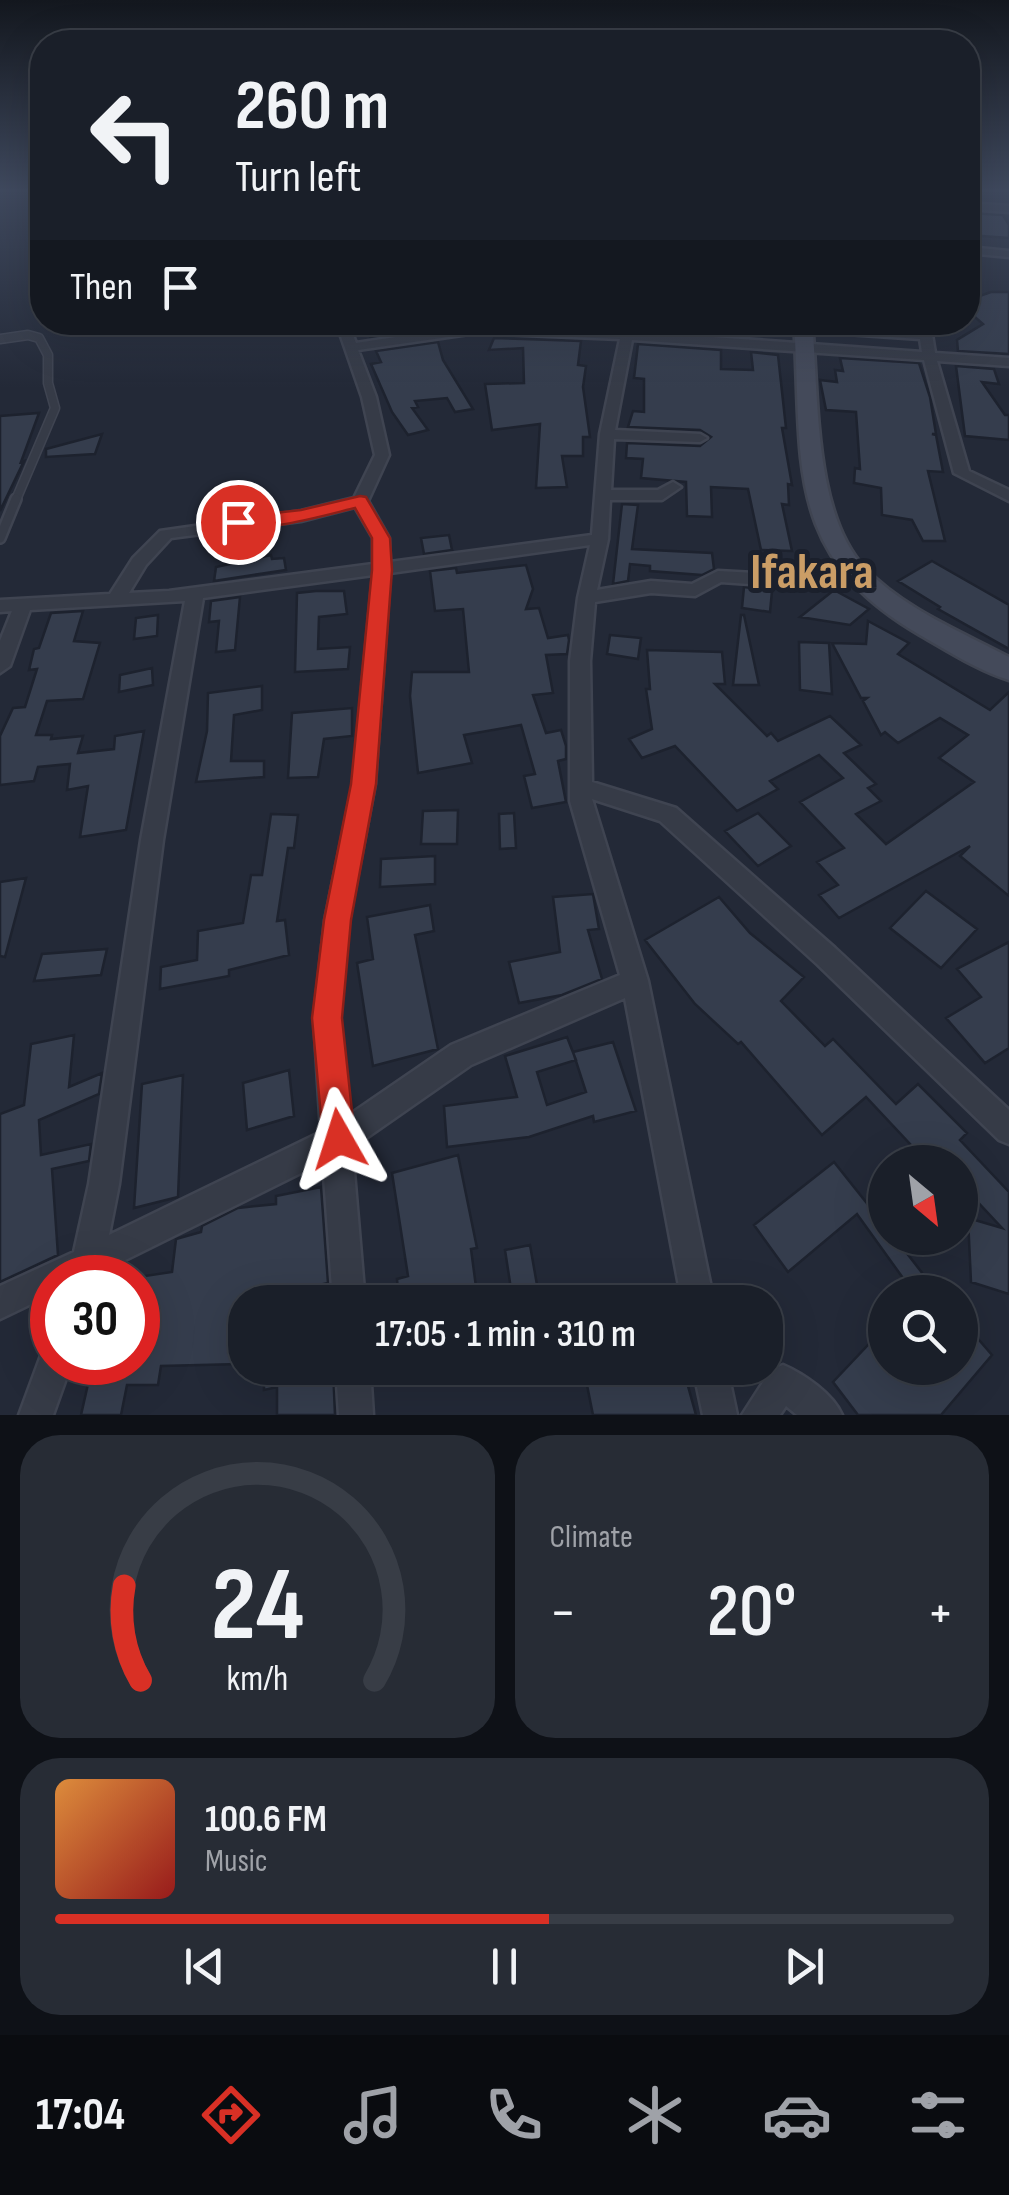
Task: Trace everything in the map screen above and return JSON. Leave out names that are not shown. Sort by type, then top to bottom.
[{"type":"main road","points":[[803,335],[820,502],[839,553],[892,605],[1009,670]]},
{"type":"street","points":[[115,601],[139,562],[166,534],[301,516],[360,501],[382,456],[370,397],[347,335]]},
{"type":"street","points":[[352,348],[424,335]]},
{"type":"street","points":[[615,335],[638,335]]},
{"type":"street","points":[[814,335],[929,355],[1009,362]]},
{"type":"street","points":[[927,335],[962,474],[1009,496]]},
{"type":"street","points":[[626,338],[607,434],[600,539],[587,598],[580,660],[581,801],[635,981],[695,1285]]},
{"type":"street","points":[[607,434],[700,438]]},
{"type":"street","points":[[604,495],[662,495],[673,487]]},
{"type":"street","points":[[348,1285],[327,1018],[338,920],[364,784],[382,570],[381,538],[360,501]]},
{"type":"street","points":[[0,606],[196,594],[600,539]]},
{"type":"street","points":[[587,598],[651,587],[695,590],[718,576],[793,581]]},
{"type":"street","points":[[90,1255],[152,840],[196,594]]},
{"type":"street","points":[[0,666],[23,605]]},
{"type":"street","points":[[581,786],[668,814],[826,956],[1009,1130]]},
{"type":"street","points":[[115,1255],[339,1139],[461,1054],[635,981]]},
{"type":"street","points":[[0,1303],[30,1289]]},
{"type":"street","points":[[759,1415],[783,1382],[824,1415]]},
{"type":"street","points":[[36,1415],[47,1385]]},
{"type":"street","points":[[354,1385],[356,1415]]},
{"type":"street","points":[[714,1385],[720,1415]]},
{"type":"lane","points":[[0,339],[30,335]]},
{"type":"lane","points":[[0,538],[55,408],[48,383],[48,355],[39,338],[31,335]]},
{"type":"building","points":[[1009,292],[1009,354],[958,351],[957,340],[965,335],[980,335],[980,296]]},
{"type":"building","points":[[494,338],[581,341],[578,365],[586,366],[583,387],[590,437],[583,437],[583,456],[562,456],[567,487],[536,488],[540,424],[492,430],[485,384],[524,383],[523,348],[489,350]]},
{"type":"building","points":[[438,342],[443,360],[473,409],[455,412],[447,398],[415,401],[418,407],[412,408],[428,430],[408,435],[392,412],[371,364],[381,362],[376,351]]},
{"type":"building","points":[[638,344],[721,350],[721,369],[753,370],[751,352],[778,355],[786,428],[782,428],[792,485],[788,484],[789,505],[782,504],[792,551],[761,550],[748,489],[711,487],[712,517],[687,516],[686,482],[641,478],[643,459],[626,458],[627,443],[700,446],[711,437],[700,430],[628,427],[633,411],[644,412],[644,379],[634,378]]},
{"type":"building","points":[[840,358],[919,363],[930,397],[936,434],[932,434],[936,435],[943,472],[928,471],[945,541],[923,541],[912,520],[882,515],[881,488],[854,483],[855,468],[860,469],[856,412],[826,410],[820,380],[837,382],[835,370],[843,371]]},
{"type":"building","points":[[956,366],[994,369],[999,384],[982,382],[1005,415],[1009,415],[1009,440],[965,436]]},
{"type":"building","points":[[39,413],[21,462],[24,461],[0,511],[0,416]]},
{"type":"building","points":[[102,434],[95,454],[46,457],[46,449]]},
{"type":"building","points":[[622,504],[638,505],[632,549],[712,553],[714,569],[702,575],[650,571],[650,566],[630,564],[628,581],[613,584]]},
{"type":"building","points":[[449,535],[452,550],[424,554],[421,538]]},
{"type":"building","points":[[271,555],[272,559],[284,558],[286,570],[214,581],[216,567]]},
{"type":"building","points":[[932,561],[1009,605],[1009,649],[898,581]]},
{"type":"building","points":[[526,565],[533,589],[526,609],[539,608],[548,638],[568,635],[569,640],[567,654],[546,655],[553,693],[533,695],[546,733],[561,730],[566,746],[566,759],[558,761],[566,802],[532,808],[524,776],[535,774],[521,725],[464,735],[472,763],[418,773],[410,696],[412,672],[469,672],[463,609],[435,611],[430,571],[456,568],[457,573]]},
{"type":"building","points":[[744,587],[772,591],[770,612],[742,608]]},
{"type":"building","points":[[834,590],[869,609],[850,625],[800,617]]},
{"type":"building","points":[[344,591],[347,614],[319,617],[318,649],[350,647],[348,669],[295,672],[297,593]]},
{"type":"building","points":[[240,597],[235,650],[216,652],[219,621],[209,622],[211,601]]},
{"type":"building","points":[[83,611],[74,641],[100,643],[83,699],[47,701],[36,735],[52,735],[51,739],[83,736],[78,753],[114,749],[115,736],[144,731],[126,830],[80,837],[88,786],[67,790],[70,764],[38,767],[34,781],[0,785],[0,736],[13,708],[25,707],[37,669],[29,670],[34,649],[39,648],[51,613]]},
{"type":"building","points":[[158,615],[157,636],[134,639],[136,618]]},
{"type":"building","points":[[744,615],[759,685],[733,685]]},
{"type":"building","points":[[868,621],[909,643],[898,654],[990,710],[1009,692],[1009,896],[960,856],[970,846],[839,918],[819,895],[838,885],[817,862],[844,848],[800,802],[843,778],[819,755],[770,781],[778,789],[737,811],[675,746],[642,758],[629,739],[652,729],[646,689],[650,689],[647,650],[722,652],[725,684],[715,684],[767,736],[771,733],[778,741],[830,716],[861,745],[844,753],[876,784],[868,788],[881,801],[856,814],[886,844],[974,782],[939,758],[968,735],[940,718],[898,743],[885,732],[881,735],[863,701],[867,698],[861,698],[832,643],[866,644]]},
{"type":"building","points":[[610,635],[641,638],[638,659],[607,654]]},
{"type":"building","points":[[799,642],[829,643],[832,694],[800,690]]},
{"type":"building","points":[[152,668],[153,685],[119,692],[120,675]]},
{"type":"building","points":[[262,686],[262,710],[234,715],[231,761],[264,761],[264,777],[196,782],[207,731],[208,693]]},
{"type":"building","points":[[352,708],[352,736],[324,739],[318,777],[288,778],[292,713]]},
{"type":"building","points":[[458,810],[457,844],[421,844],[423,811]]},
{"type":"building","points":[[514,813],[516,848],[500,849],[499,814]]},
{"type":"building","points":[[758,813],[791,846],[758,866],[725,831]]},
{"type":"building","points":[[271,814],[298,815],[294,848],[288,848],[277,921],[285,920],[289,955],[229,970],[229,976],[160,989],[161,967],[197,960],[198,931],[243,923],[251,875],[262,875]]},
{"type":"building","points":[[435,856],[435,884],[380,887],[381,859]]},
{"type":"building","points":[[26,878],[5,957],[0,956],[0,882]]},
{"type":"building","points":[[926,891],[977,929],[941,968],[890,928]]},
{"type":"building","points":[[593,894],[599,929],[588,930],[602,979],[562,995],[519,1003],[509,962],[560,952],[553,897]]},
{"type":"building","points":[[719,897],[750,933],[804,977],[781,1001],[825,1046],[833,1039],[896,1104],[918,1084],[967,1133],[960,1140],[965,1145],[911,1145],[866,1097],[822,1135],[741,1042],[738,1044],[695,1004],[645,940]]},
{"type":"building","points":[[430,905],[434,931],[415,935],[438,1049],[373,1066],[357,963],[373,959],[367,917]]},
{"type":"building","points":[[1009,942],[1009,1048],[985,1063],[946,1018],[981,997],[957,969]]},
{"type":"building","points":[[107,949],[101,975],[34,981],[42,954]]},
{"type":"building","points":[[74,1035],[69,1087],[102,1073],[99,1094],[39,1120],[41,1155],[91,1144],[89,1161],[52,1169],[58,1255],[30,1255],[30,1268],[0,1282],[0,1114],[24,1105],[31,1044]]},
{"type":"building","points":[[567,1037],[573,1052],[613,1042],[636,1111],[594,1122],[593,1116],[529,1137],[447,1147],[444,1106],[517,1097],[505,1056]],"holes":[[[576,1060],[586,1092],[547,1105],[537,1072]]]},
{"type":"building","points":[[289,1070],[294,1116],[247,1130],[243,1083]]},
{"type":"building","points":[[183,1075],[178,1197],[134,1208],[142,1084]]},
{"type":"building","points":[[458,1155],[477,1248],[471,1249],[476,1285],[398,1285],[397,1279],[408,1276],[392,1173]]},
{"type":"building","points":[[978,1159],[1009,1192],[1009,1294],[978,1284],[978,1275],[971,1275],[970,1255],[978,1255],[978,1221],[1002,1228],[978,1202]]},
{"type":"building","points":[[834,1162],[868,1205],[868,1229],[857,1214],[788,1272],[754,1225]]},
{"type":"building","points":[[321,1187],[328,1283],[228,1285],[228,1364],[161,1366],[160,1372],[160,1274],[172,1272],[176,1239],[201,1232],[202,1226],[238,1208],[276,1204],[276,1196]]},
{"type":"building","points":[[530,1245],[537,1285],[510,1285],[505,1250]]},
{"type":"building","points":[[886,1255],[908,1255],[924,1275],[901,1275]]},
{"type":"building","points":[[978,1339],[992,1355],[978,1371]]},
{"type":"building","points":[[868,1345],[868,1385],[966,1385],[941,1415],[858,1415],[833,1382]]},
{"type":"building","points":[[88,1385],[127,1385],[121,1415],[81,1415]]},
{"type":"building","points":[[264,1385],[334,1385],[335,1415],[277,1415],[277,1387],[264,1390]]},
{"type":"building","points":[[587,1385],[688,1385],[696,1415],[593,1415]]},
{"type":"district","name":"Ifakara","points":[[812,570]]},
{"type":"route","points":[[238,522],[301,516],[360,501],[381,538],[382,570],[364,784],[338,920],[327,1018],[339,1139]]}]
